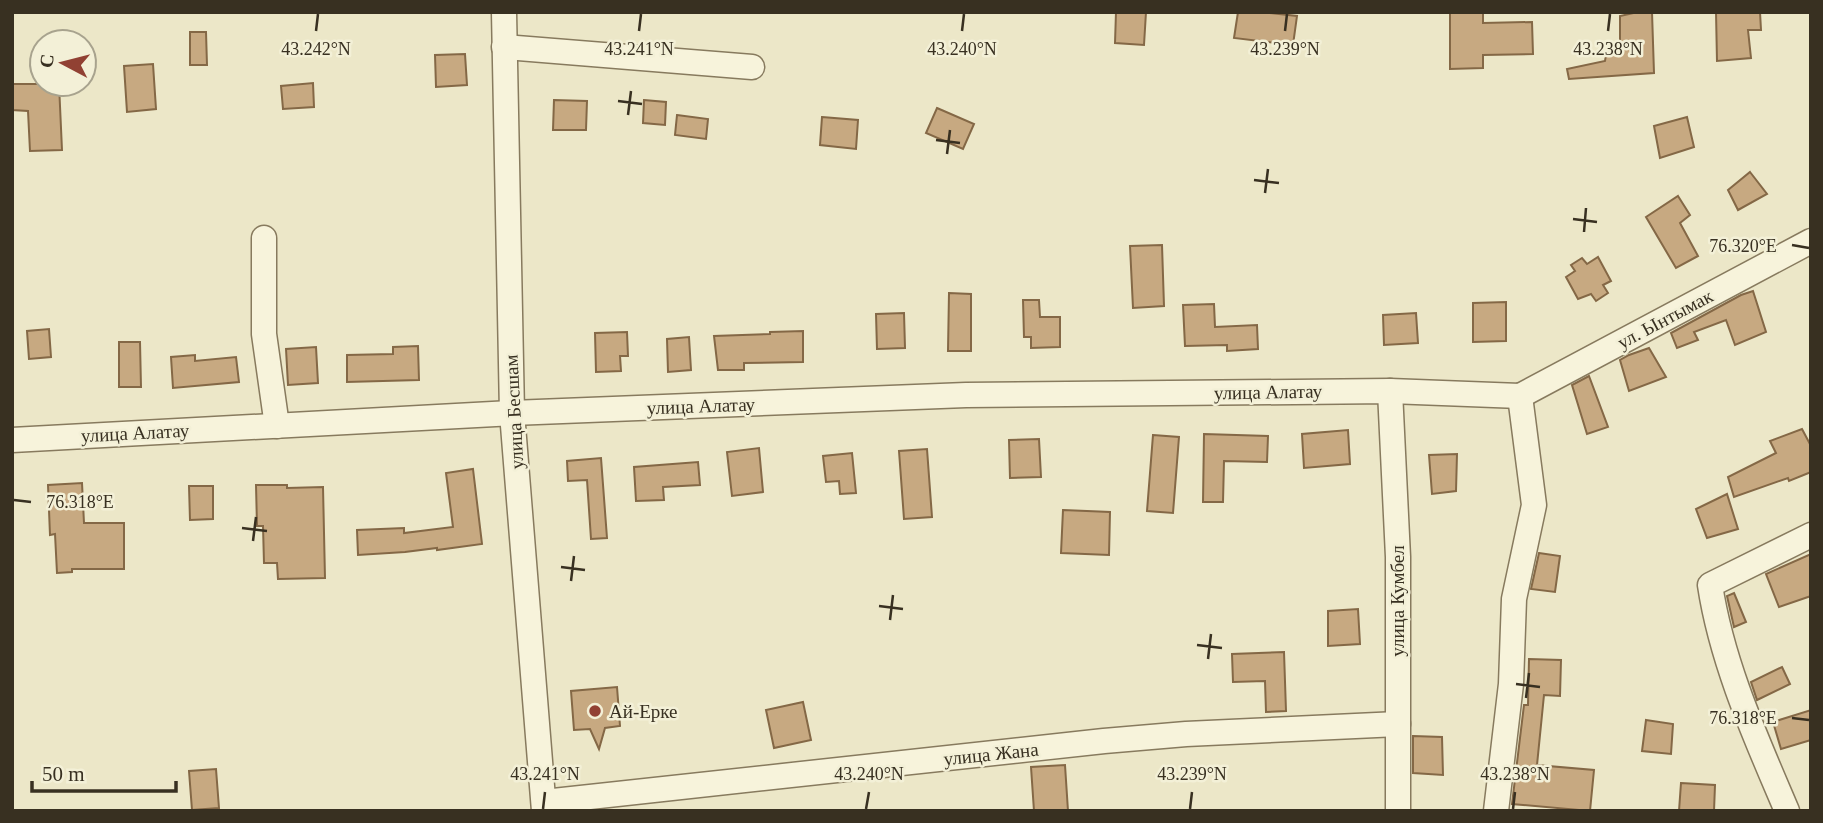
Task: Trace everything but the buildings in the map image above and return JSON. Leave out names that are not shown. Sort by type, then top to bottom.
[{"type":"street","name":"улица Бесшам","points":[[503,12],[512,413],[544,807]]},
{"type":"street","points":[[504,47],[752,67]]},
{"type":"street","points":[[264,238],[264,334],[277,426]]},
{"type":"street","name":"ул. Ынтымак","points":[[1520,396],[1811,241]]},
{"type":"street","name":"улица Алатау","points":[[12,440],[512,413],[966,395],[1390,391],[1520,396]]},
{"type":"street","name":"улица Кумбел","points":[[1390,391],[1398,557],[1398,811]]},
{"type":"street","points":[[1496,811],[1511,684],[1514,599],[1534,505],[1520,396]]},
{"type":"street","points":[[1787,811],[1752,728],[1728,661],[1714,612],[1710,585],[1811,535]]},
{"type":"street","name":"улица Жана","points":[[544,807],[1104,741],[1186,734],[1398,724]]},
{"type":"place","name":"Ай-Ерке","points":[[595,711]]}]
